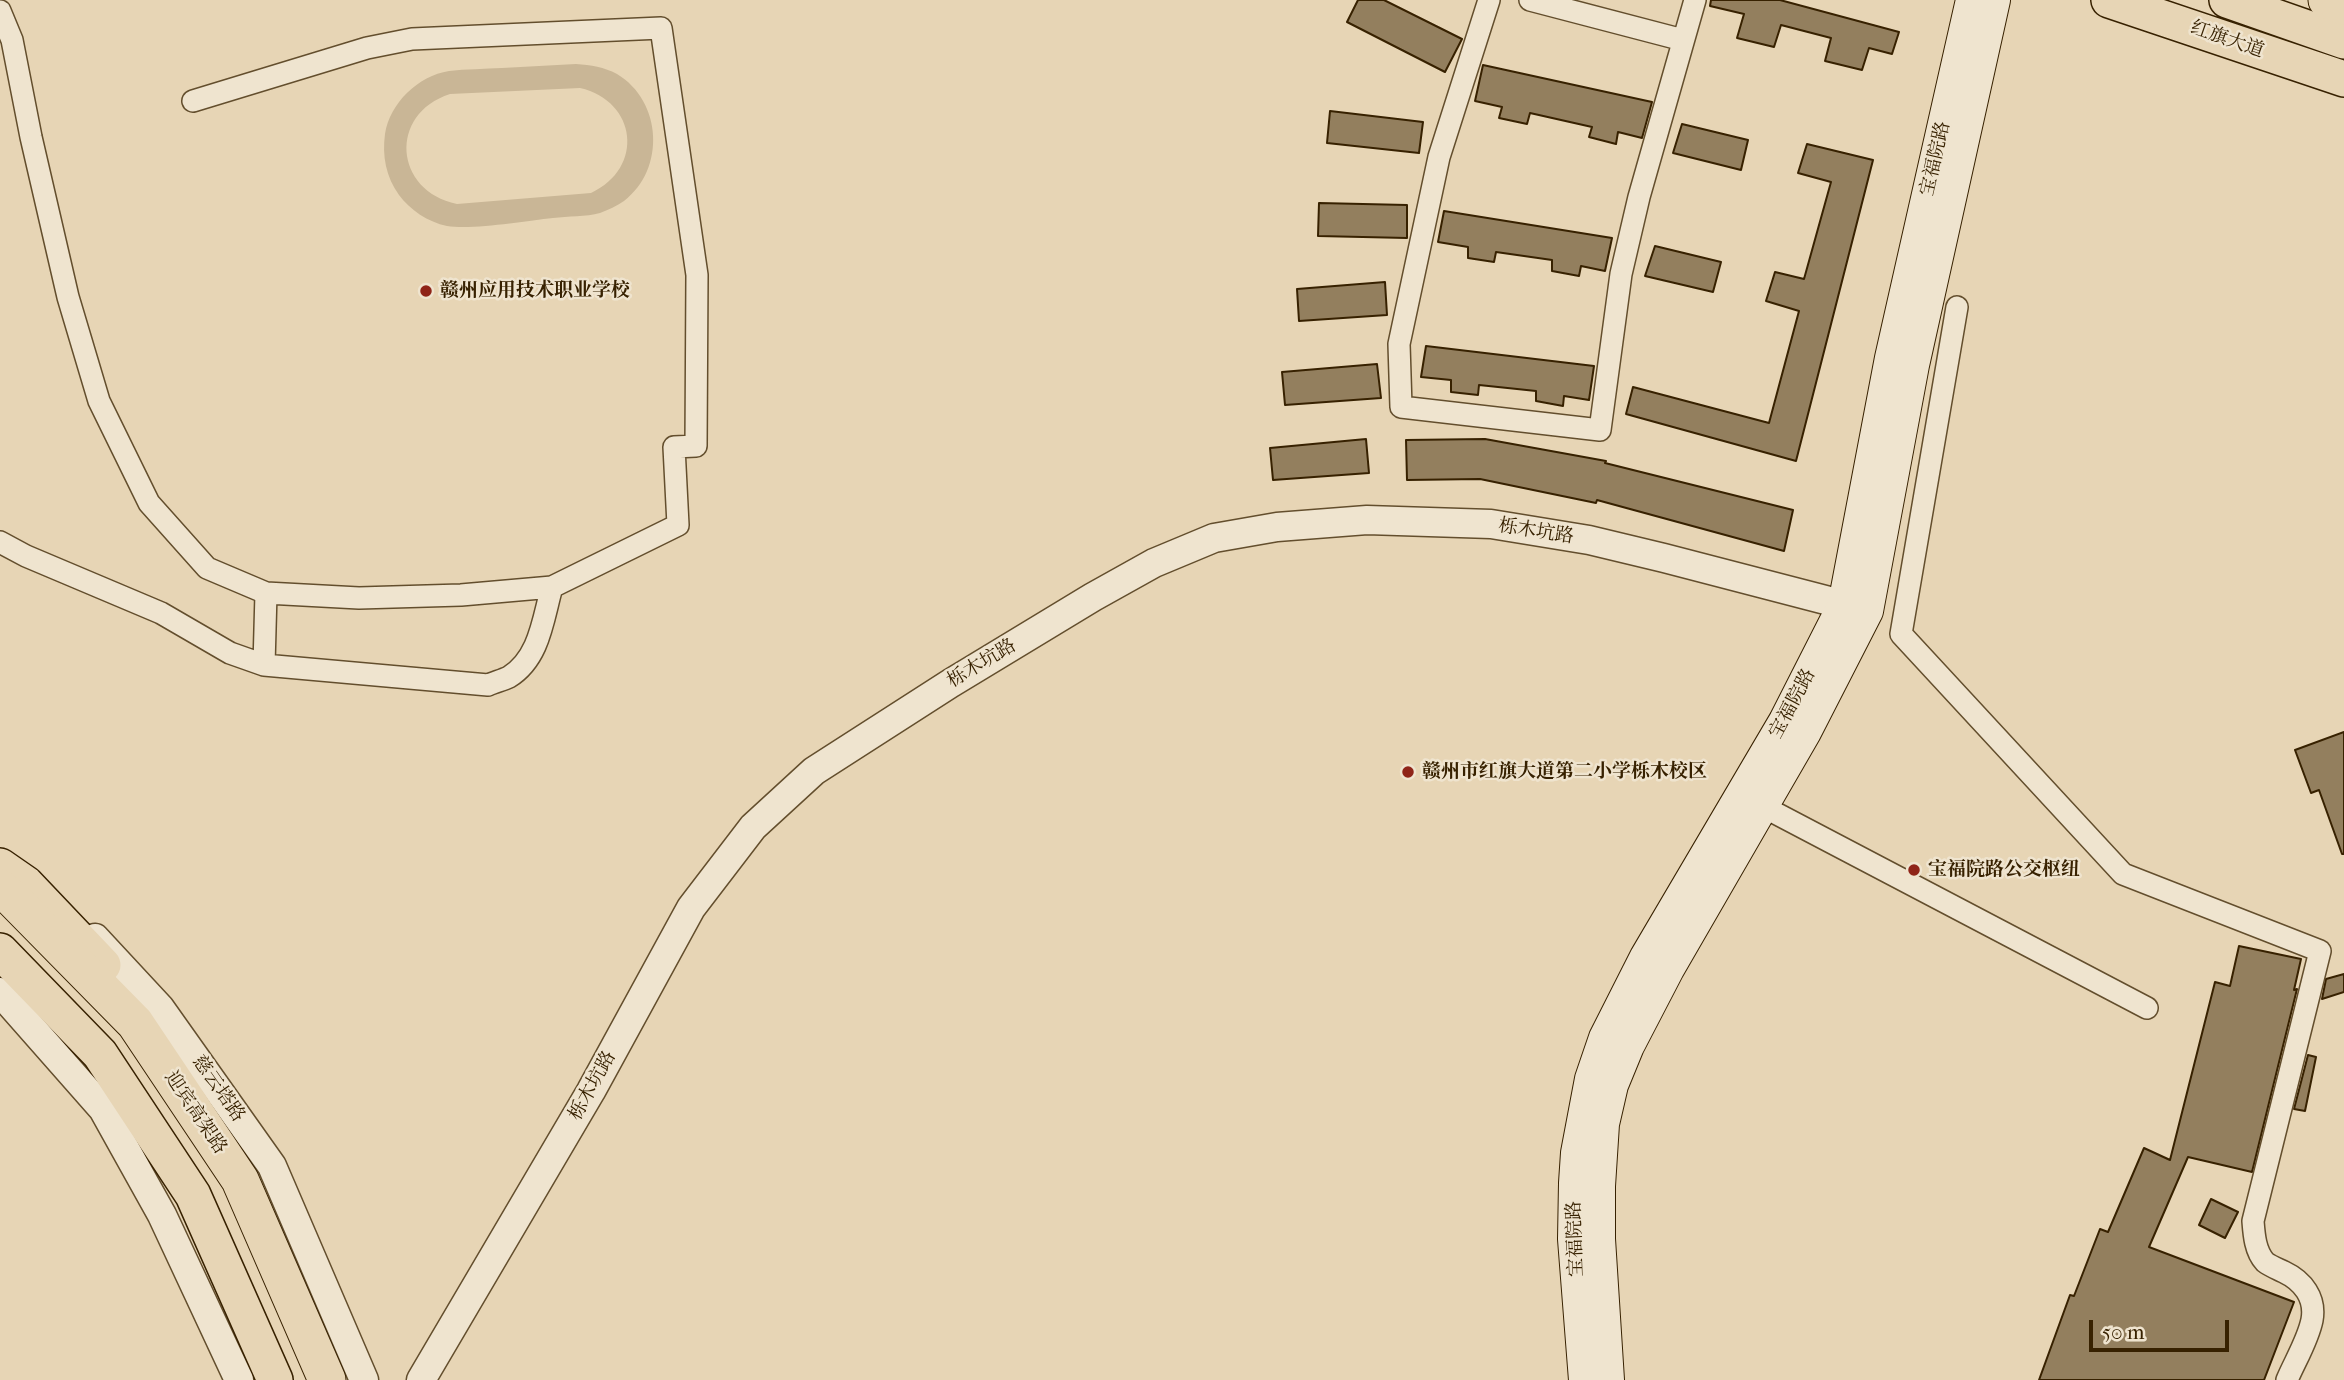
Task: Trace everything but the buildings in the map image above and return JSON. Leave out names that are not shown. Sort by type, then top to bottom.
[{"type":"highway","points":[[2327,0],[2344,6]]},
{"type":"highway","name":"迎宾高架路","points":[[0,888],[135,1023],[240,1180],[337,1363]]},
{"type":"highway","name":"迎宾高架路","points":[[0,918],[112,1033],[216,1188],[272,1379]]},
{"type":"main road","name":"宝福院路","points":[[1855,608],[1891,358],[1972,0]]},
{"type":"main road","name":"宝福院路","points":[[1608,1380],[1599,1239],[1599,1186],[1603,1124],[1612,1085],[1628,1046],[1752,800],[1785,721],[1855,608],[1913,365],[1994,0]]},
{"type":"main road","name":"红旗大道","points":[[2109,0],[2344,79]]},
{"type":"main road","name":"红旗大道","points":[[2227,0],[2344,41]]},
{"type":"main road","name":"宝福院路","points":[[1585,1380],[1574,1239],[1575,1184],[1577,1153],[1591,1079],[1605,1038],[1646,957],[1752,800]]},
{"type":"main road","name":"慈云塔路","points":[[0,866],[26,884],[147,1012],[257,1173],[337,1363]]},
{"type":"main road","points":[[0,951],[100,1054],[193,1195],[272,1379]]},
{"type":"street","points":[[1489,0],[1439,157],[1399,344],[1401,407],[1600,430],[1621,274],[1639,197],[1695,0]]},
{"type":"street","points":[[1530,0],[1683,40]]},
{"type":"street","points":[[0,12],[12,40],[68,297],[99,401],[149,503],[206,568],[266,593],[359,598],[461,595],[552,587],[678,525],[674,447],[696,446],[696,275],[661,28],[412,39],[368,48],[193,101]]},
{"type":"street","points":[[1958,307],[1901,634],[2123,874],[2320,951],[2253,1221],[2256,1245],[2266,1263],[2293,1276],[2307,1291],[2311,1300],[2313,1310],[2309,1330],[2287,1380]]},
{"type":"street","name":"栎木坑路","points":[[421,1380],[591,1091],[691,908],[752,827],[814,771],[951,683],[1154,563],[1214,538],[1277,527],[1367,520],[1491,524],[1589,540],[1855,608]]},
{"type":"street","points":[[0,542],[26,556],[162,613],[230,653],[264,665],[488,685],[510,676],[529,660],[539,636],[552,587]]},
{"type":"street","points":[[264,665],[266,593]]},
{"type":"street","points":[[1752,800],[2147,1009]]},
{"type":"street","name":"慈云塔路","points":[[0,846],[35,873],[160,1008],[272,1166],[337,1363],[364,1380]]},
{"type":"street","points":[[0,992],[103,1108],[162,1215],[272,1379]]},
{"type":"shaded area","points":[[576,64],[602,68],[617,74],[632,86],[643,101],[650,118],[652,154],[647,171],[638,187],[624,201],[603,212],[589,215],[458,227],[440,224],[420,215],[399,195],[386,166],[385,134],[399,102],[416,85],[449,71]],"holes":[[[580,88],[599,95],[613,106],[623,120],[627,136],[626,152],[620,168],[608,182],[591,193],[457,204],[436,196],[421,184],[411,169],[407,152],[408,134],[416,118],[430,104],[450,94]]]},
{"type":"place","name":"赣州应用技术职业学校","points":[[426,291]]},
{"type":"place","name":"赣州市红旗大道第二小学栎木校区","points":[[1408,772]]},
{"type":"place","name":"宝福院路公交枢纽","points":[[1914,870]]}]
